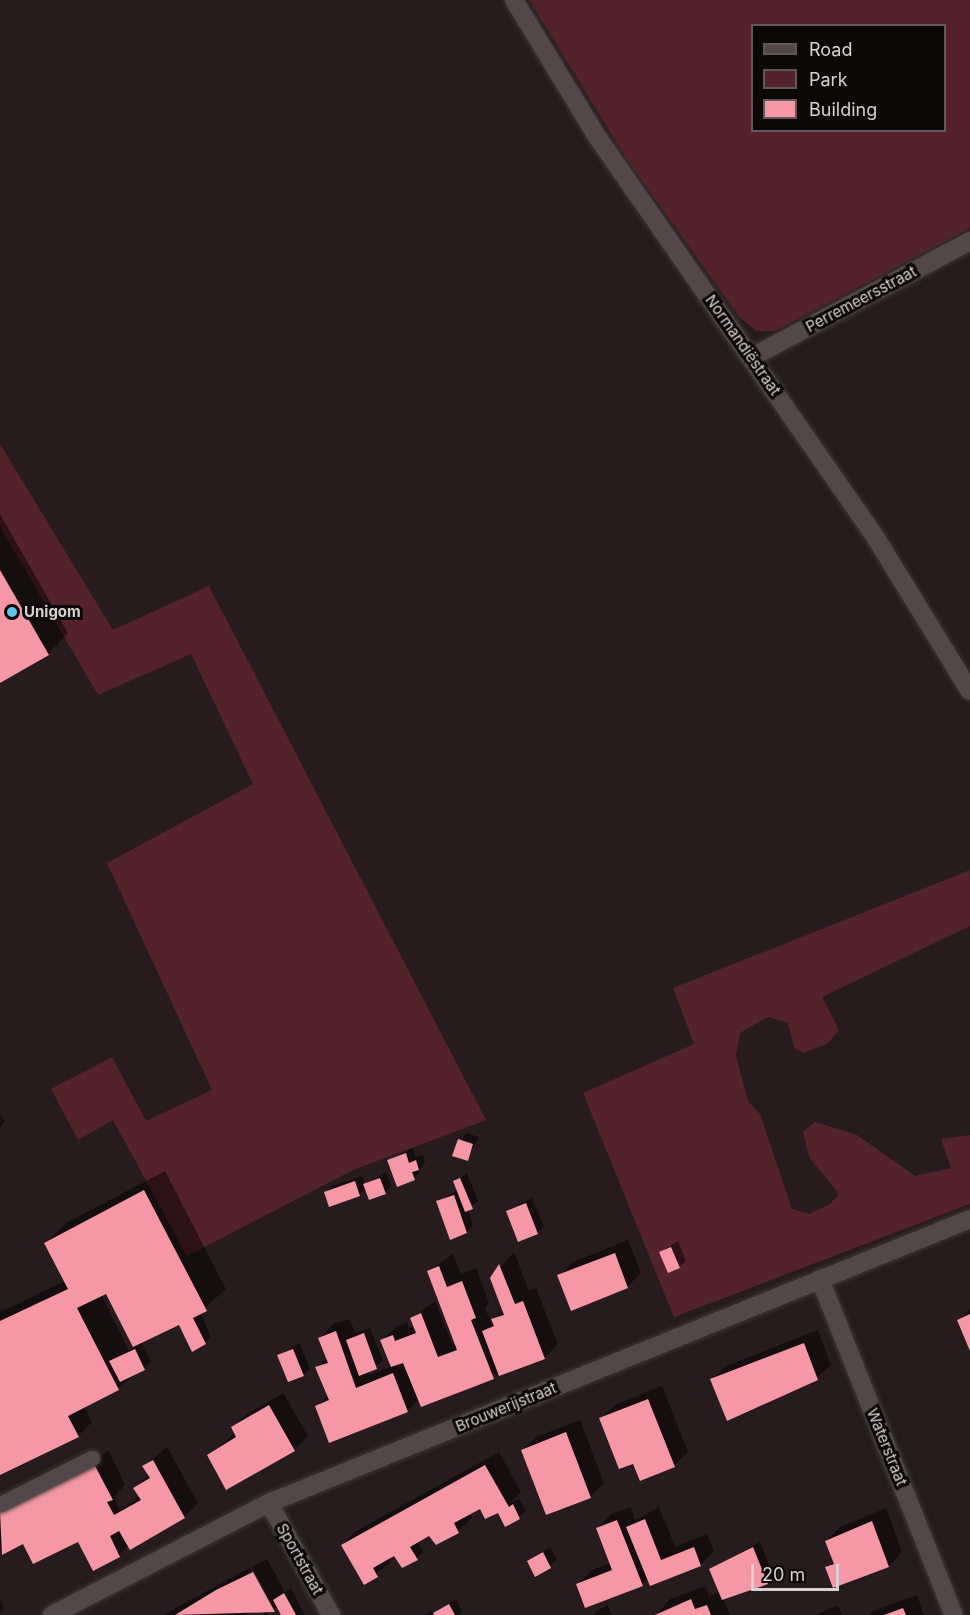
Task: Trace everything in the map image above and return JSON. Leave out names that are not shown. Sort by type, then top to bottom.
[{"type":"street","name":"Normandiëstraat","points":[[514,0],[598,138],[877,540],[970,691]]},
{"type":"street","name":"Perremeersstraat","points":[[752,357],[970,241]]},
{"type":"street","name":"Brouwerijstraat","points":[[52,1615],[269,1503],[970,1219]]},
{"type":"street","name":"Waterstraat","points":[[820,1279],[954,1615]]},
{"type":"street","name":"Sportstraat","points":[[269,1503],[331,1615]]},
{"type":"lane","points":[[0,1504],[92,1458]]},
{"type":"green space","points":[[529,0],[970,0],[970,228],[775,331],[757,331],[739,317],[626,158]]},
{"type":"green space","points":[[0,444],[113,630],[209,586],[486,1120],[353,1170],[187,1256],[113,1120],[78,1140],[51,1089],[112,1057],[146,1121],[212,1090],[107,863],[253,784],[191,654],[98,695],[0,527]]},
{"type":"green space","points":[[970,870],[970,926],[822,997],[839,1030],[827,1044],[803,1053],[794,1048],[788,1023],[768,1017],[740,1033],[736,1056],[748,1101],[760,1114],[792,1209],[809,1214],[830,1204],[839,1194],[809,1157],[803,1132],[815,1122],[857,1135],[915,1176],[951,1168],[941,1139],[970,1135],[970,1204],[674,1317],[583,1093],[694,1044],[673,988]]},
{"type":"building","name":"Unigom","points":[[0,570],[49,655],[0,683]]},
{"type":"building","points":[[458,1139],[473,1144],[468,1161],[452,1156]]},
{"type":"building","points":[[406,1153],[409,1163],[416,1160],[419,1170],[412,1172],[415,1180],[397,1187],[387,1160]]},
{"type":"building","points":[[380,1178],[386,1194],[369,1200],[363,1184]]},
{"type":"building","points":[[460,1178],[473,1209],[465,1212],[453,1181]]},
{"type":"building","points":[[355,1181],[360,1196],[329,1207],[324,1192]]},
{"type":"building","points":[[144,1190],[207,1311],[193,1318],[206,1344],[192,1352],[179,1325],[133,1347],[106,1294],[77,1308],[119,1390],[68,1416],[79,1437],[0,1475],[0,1321],[68,1289],[44,1243]]},
{"type":"building","points":[[454,1195],[467,1233],[450,1240],[436,1201]]},
{"type":"building","points":[[526,1203],[538,1234],[518,1242],[506,1211]]},
{"type":"building","points":[[671,1247],[680,1268],[668,1273],[659,1252]]},
{"type":"building","points":[[615,1253],[628,1288],[571,1311],[557,1275]]},
{"type":"building","points":[[499,1264],[515,1304],[523,1301],[545,1359],[499,1376],[482,1331],[494,1326],[491,1319],[504,1315],[490,1278]]},
{"type":"building","points":[[439,1266],[447,1287],[462,1281],[476,1318],[471,1320],[494,1379],[421,1407],[403,1363],[391,1367],[380,1340],[393,1335],[395,1341],[416,1333],[410,1318],[421,1313],[438,1357],[457,1350],[427,1271]]},
{"type":"building","points":[[970,1314],[970,1351],[957,1320]]},
{"type":"building","points":[[336,1331],[356,1388],[393,1373],[408,1412],[329,1443],[315,1406],[329,1400],[315,1367],[328,1363],[318,1338]]},
{"type":"building","points":[[364,1333],[377,1369],[359,1376],[346,1340]]},
{"type":"building","points":[[804,1343],[818,1380],[727,1421],[710,1379]]},
{"type":"building","points":[[135,1349],[145,1370],[120,1382],[109,1361]]},
{"type":"building","points":[[293,1349],[304,1376],[288,1382],[277,1355]]},
{"type":"building","points":[[648,1399],[675,1467],[640,1481],[633,1464],[619,1469],[599,1418]]},
{"type":"building","points":[[269,1405],[295,1451],[226,1490],[207,1455],[236,1437],[231,1427]]},
{"type":"building","points":[[566,1432],[591,1498],[546,1515],[521,1450]]},
{"type":"building","points":[[153,1460],[185,1518],[130,1550],[119,1531],[110,1536],[120,1557],[93,1571],[78,1542],[33,1564],[23,1544],[2,1555],[0,1511],[94,1464],[113,1500],[107,1502],[114,1515],[141,1500],[133,1488],[150,1478],[142,1466]]},
{"type":"building","points":[[485,1465],[509,1507],[513,1504],[520,1519],[505,1527],[498,1513],[485,1519],[480,1509],[454,1523],[459,1533],[436,1545],[429,1536],[410,1547],[418,1560],[402,1568],[394,1556],[373,1568],[378,1577],[364,1585],[341,1545]]},
{"type":"building","points":[[645,1519],[661,1560],[694,1547],[701,1566],[650,1586],[626,1527]]},
{"type":"building","points":[[617,1520],[643,1586],[585,1608],[576,1584],[612,1570],[596,1528]]},
{"type":"building","points":[[872,1521],[889,1567],[833,1588],[825,1567],[834,1564],[825,1541]]},
{"type":"building","points":[[753,1547],[768,1584],[722,1600],[709,1569]]},
{"type":"building","points":[[543,1552],[551,1568],[535,1577],[527,1561]]},
{"type":"building","points":[[253,1572],[275,1612],[175,1615],[216,1590]]},
{"type":"building","points":[[284,1593],[296,1615],[281,1615],[273,1600]]},
{"type":"building","points":[[691,1599],[695,1609],[707,1605],[711,1615],[655,1615]]},
{"type":"building","points":[[449,1604],[455,1615],[434,1615],[433,1613]]},
{"type":"building","points":[[903,1608],[906,1615],[884,1615]]},
{"type":"place","name":"Unigom","points":[[12,612]]}]
